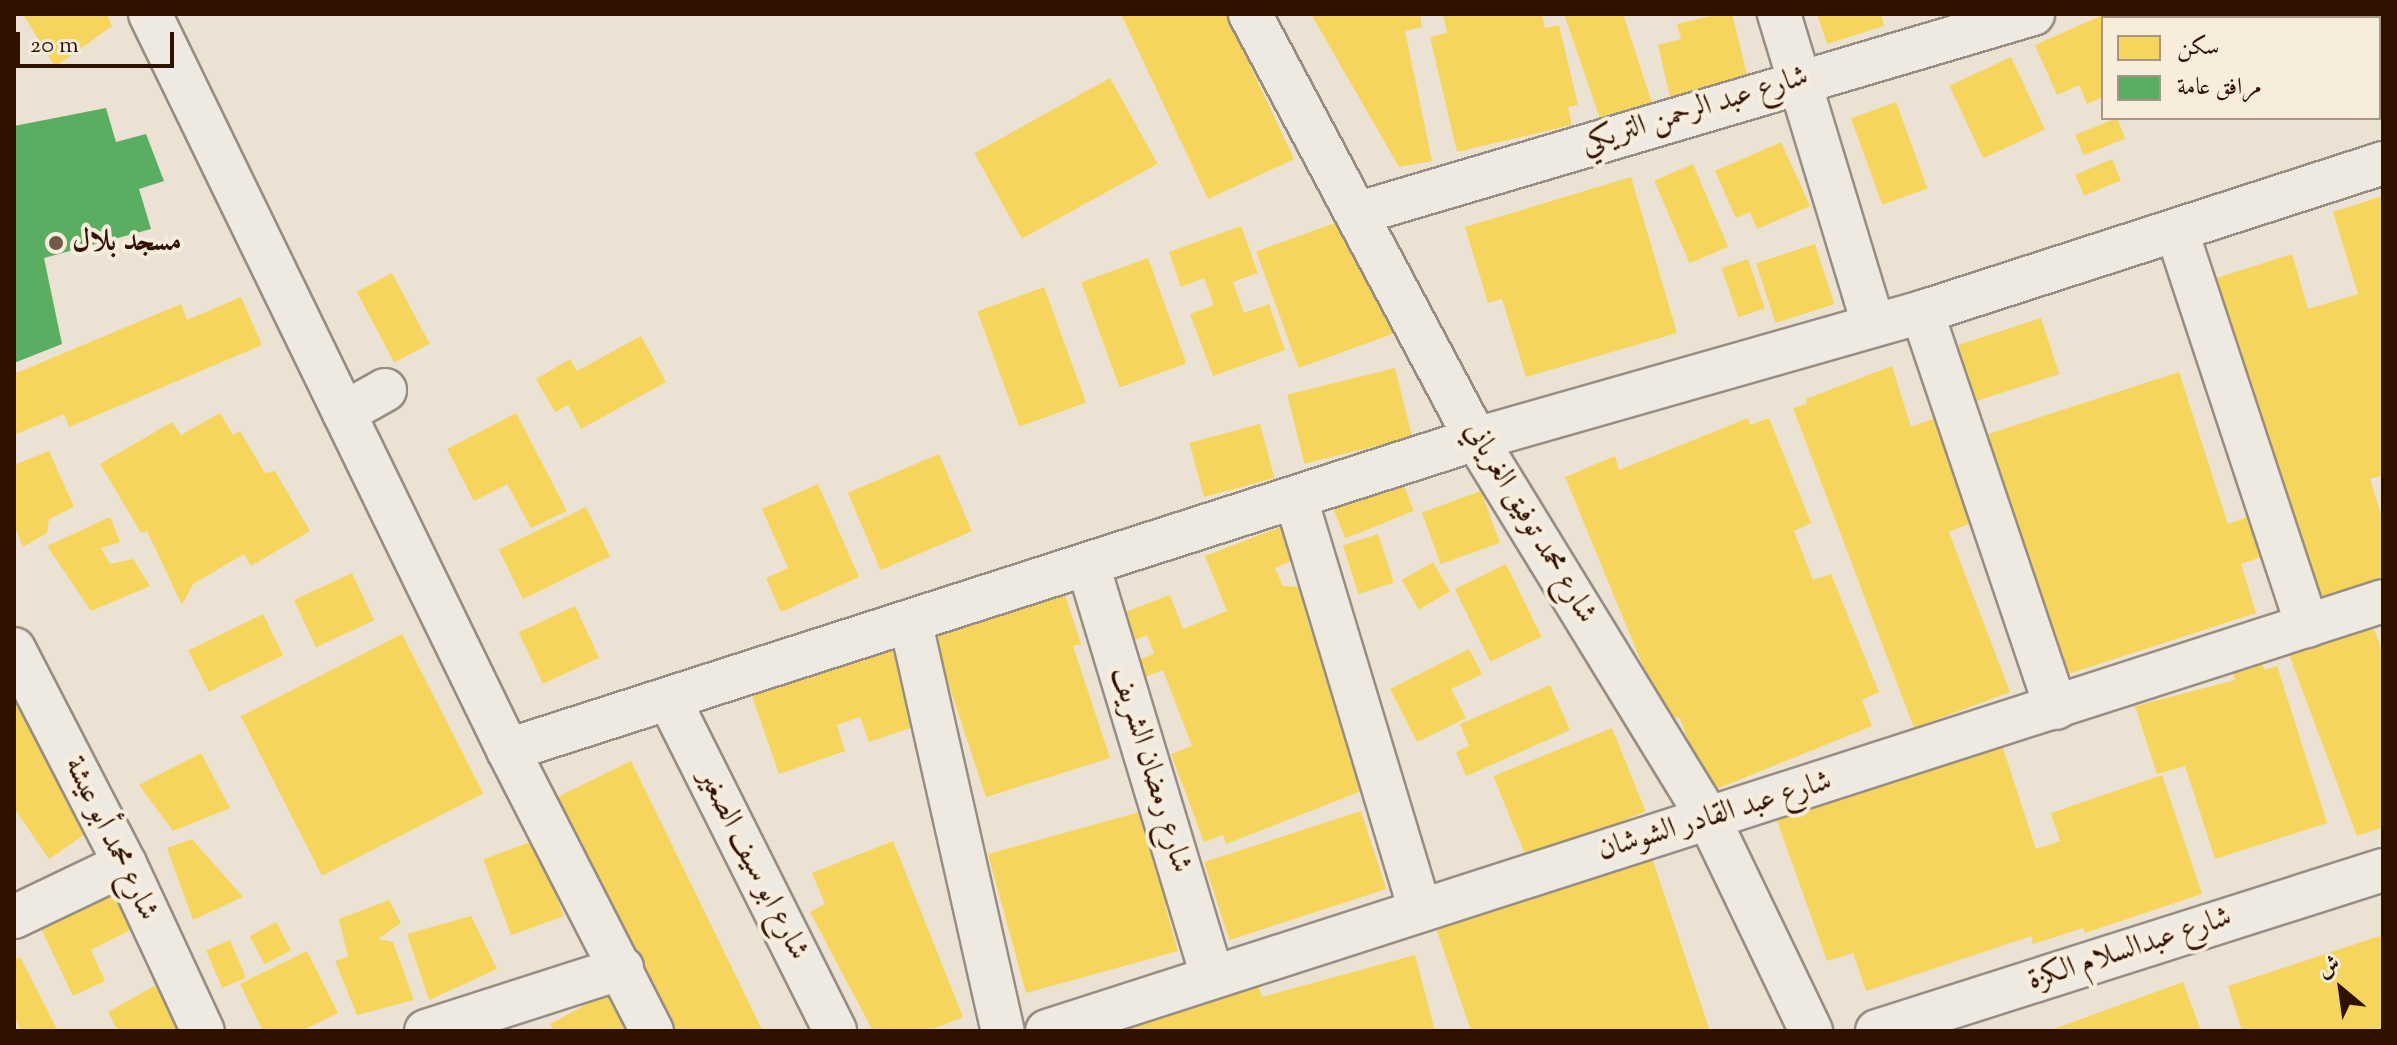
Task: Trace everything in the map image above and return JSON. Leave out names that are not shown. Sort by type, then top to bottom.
[{"type":"street","points":[[150,14],[508,750],[652,1031]]},
{"type":"street","name":"شارع محمد توفيق الغرياني","points":[[1250,14],[1359,213],[1476,439],[1710,821],[1811,1031]]},
{"type":"street","points":[[1779,14],[1873,324]]},
{"type":"street","name":"شارع عبد الرحمن التريكي","points":[[1359,213],[1798,80],[2033,14]]},
{"type":"street","points":[[508,750],[911,624],[1476,439],[1922,312],[2383,163]]},
{"type":"street","points":[[2177,232],[2307,626]]},
{"type":"street","points":[[1922,312],[2056,708]]},
{"type":"street","points":[[344,413],[385,390]]},
{"type":"street","points":[[1296,499],[1419,907]]},
{"type":"street","name":"شارع رمضان الشريف","points":[[1088,565],[1212,975]]},
{"type":"street","name":"شارع عبد القادر الشوشان","points":[[1047,1031],[1419,907],[1710,821],[2383,601]]},
{"type":"street","points":[[911,624],[1003,1031]]},
{"type":"street","name":"شارع محمد أبو عيشة","points":[[14,649],[125,864],[203,1031]]},
{"type":"street","name":"شارع ابو سيف الصغير","points":[[669,699],[835,1031]]},
{"type":"street","points":[[14,917],[125,864]]},
{"type":"street","name":"شارع عبدالسلام الكزة","points":[[1877,1031],[2383,870]]},
{"type":"street","points":[[426,1031],[622,968]]},
{"type":"building: سكن","points":[[23,14],[107,14],[112,26],[55,67]]},
{"type":"building: سكن","points":[[1121,14],[1226,14],[1294,159],[1208,199]]},
{"type":"building: سكن","points":[[1311,14],[1420,14],[1422,27],[1405,31],[1432,161],[1399,167]]},
{"type":"building: سكن","points":[[1443,14],[1542,14],[1545,28],[1559,25],[1578,105],[1568,107],[1572,125],[1457,152],[1430,37],[1447,33]]},
{"type":"building: سكن","points":[[1564,14],[1623,14],[1654,109],[1603,127]]},
{"type":"building: سكن","points":[[1732,14],[1750,87],[1672,106],[1658,45],[1681,39],[1677,24]]},
{"type":"building: سكن","points":[[1817,14],[1881,14],[1884,26],[1827,44]]},
{"type":"building: سكن","points":[[2105,14],[2101,16],[2101,98],[2087,104],[2079,85],[2057,95],[2035,45]]},
{"type":"building: سكن","points":[[2214,14],[2275,14],[2275,16]]},
{"type":"building: سكن","points":[[2011,57],[2045,130],[1983,158],[1949,86]]},
{"type":"building: سكن","points":[[1110,78],[1158,164],[1022,239],[974,153]]},
{"type":"building: سكن","points":[[1896,102],[1927,188],[1882,205],[1851,118]]},
{"type":"building: سكن","points":[[2118,120],[2125,138],[2084,155],[2075,135]]},
{"type":"building: سكن","points":[[1781,142],[1810,206],[1757,229],[1750,212],[1736,218],[1715,171]]},
{"type":"building: سكن","points":[[2112,159],[2121,180],[2084,196],[2075,175]]},
{"type":"building: سكن","points":[[1693,164],[1728,247],[1690,263],[1654,180]]},
{"type":"building: سكن","points":[[1631,177],[1677,333],[1526,377],[1502,299],[1488,303],[1465,227]]},
{"type":"building: سكن","points":[[2383,196],[2383,475],[2370,479],[2383,520],[2383,577],[2310,600],[2210,280],[2292,254],[2308,309],[2358,294],[2333,212]]},
{"type":"building: سكن","points":[[1354,216],[1396,333],[1299,368],[1256,252]]},
{"type":"building: سكن","points":[[1241,226],[1258,273],[1233,282],[1244,313],[1269,304],[1285,350],[1213,376],[1190,314],[1214,305],[1204,278],[1181,287],[1169,252]]},
{"type":"building: سكن","points":[[1815,244],[1834,304],[1776,323],[1756,263]]},
{"type":"building: سكن","points":[[1148,258],[1186,363],[1120,388],[1081,282]]},
{"type":"building: سكن","points":[[1748,259],[1765,308],[1738,317],[1722,268]]},
{"type":"building: سكن","points":[[392,273],[430,344],[394,362],[357,292]]},
{"type":"building: سكن","points":[[1044,287],[1086,403],[1019,427],[977,311]]},
{"type":"building: سكن","points":[[241,297],[262,345],[69,427],[64,414],[14,435],[14,374],[181,304],[187,320]]},
{"type":"building: سكن","points":[[2041,318],[2059,374],[1976,401],[1958,345]]},
{"type":"building: سكن","points":[[641,336],[666,382],[581,429],[568,405],[555,412],[536,379],[570,359],[577,371]]},
{"type":"building: سكن","points":[[1892,366],[1911,427],[1940,416],[1978,520],[1949,532],[2010,692],[1914,728],[1793,408],[1807,404],[1806,399]]},
{"type":"building: سكن","points":[[1395,368],[1412,437],[1304,464],[1287,395]]},
{"type":"building: سكن","points":[[2179,372],[2228,524],[2251,516],[2264,556],[2241,564],[2256,613],[2056,678],[1979,437]]},
{"type":"building: سكن","points":[[220,413],[233,435],[240,431],[265,473],[275,471],[310,531],[251,566],[244,554],[193,584],[182,605],[147,531],[141,533],[100,464],[172,422],[181,435]]},
{"type":"building: سكن","points":[[516,413],[567,511],[531,528],[507,484],[474,501],[447,449]]},
{"type":"building: سكن","points":[[1748,418],[1750,425],[1769,418],[1811,523],[1794,531],[1813,580],[1831,574],[1879,692],[1862,700],[1872,726],[1709,792],[1679,717],[1666,722],[1565,477],[1615,456],[1619,470]]},
{"type":"building: سكن","points":[[1260,424],[1274,478],[1204,497],[1189,443]]},
{"type":"building: سكن","points":[[49,451],[74,507],[49,519],[47,533],[23,547],[14,524],[14,465]]},
{"type":"building: سكن","points":[[939,454],[972,531],[881,570],[848,493]]},
{"type":"building: سكن","points":[[1402,481],[1414,511],[1345,538],[1333,509]]},
{"type":"building: سكن","points":[[818,484],[859,577],[781,612],[766,578],[788,568],[762,509]]},
{"type":"building: سكن","points":[[1481,491],[1500,543],[1441,564],[1422,513]]},
{"type":"building: سكن","points":[[586,507],[610,556],[523,599],[499,550]]},
{"type":"building: سكن","points":[[110,517],[120,542],[101,548],[110,564],[133,559],[150,586],[91,611],[47,546]]},
{"type":"building: سكن","points":[[1286,525],[1299,558],[1275,568],[1283,586],[1298,587],[1303,600],[1314,596],[1321,615],[1307,620],[1372,787],[1226,844],[1223,835],[1204,842],[1171,754],[1192,746],[1163,670],[1140,679],[1133,662],[1154,654],[1147,635],[1124,645],[1112,617],[1170,595],[1183,629],[1227,611],[1205,556]]},
{"type":"building: سكن","points":[[1378,534],[1394,583],[1359,594],[1343,545]]},
{"type":"building: سكن","points":[[1433,562],[1450,591],[1419,609],[1402,580]]},
{"type":"building: سكن","points":[[1506,564],[1542,637],[1490,662],[1455,589]]},
{"type":"building: سكن","points":[[352,573],[374,620],[316,647],[294,600]]},
{"type":"building: سكن","points":[[1062,585],[1081,644],[1073,646],[1110,758],[986,797],[933,637],[937,636],[934,627]]},
{"type":"building: سكن","points":[[575,606],[599,658],[543,684],[519,632]]},
{"type":"building: سكن","points":[[263,614],[283,655],[209,692],[188,650]]},
{"type":"building: سكن","points":[[2371,622],[2383,653],[2383,827],[2357,836],[2288,652]]},
{"type":"building: سكن","points":[[402,634],[483,793],[322,876],[241,716]]},
{"type":"building: سكن","points":[[896,636],[925,723],[869,742],[860,717],[837,725],[845,751],[779,774],[749,687]]},
{"type":"building: سكن","points":[[1469,649],[1482,674],[1451,689],[1466,718],[1417,742],[1390,689]]},
{"type":"building: سكن","points":[[2260,655],[2264,670],[2277,666],[2327,823],[2215,859],[2185,766],[2157,774],[2135,706],[2235,680],[2230,665]]},
{"type":"building: سكن","points":[[1550,685],[1570,730],[1466,776],[1456,752],[1469,746],[1460,724]]},
{"type":"building: سكن","points":[[14,690],[57,752],[85,834],[49,859],[14,808]]},
{"type":"building: سكن","points":[[1612,728],[1646,811],[1527,859],[1493,776]]},
{"type":"building: سكن","points":[[2000,739],[2036,849],[2060,841],[2051,813],[2162,775],[2202,894],[2085,933],[2083,928],[2033,944],[2031,936],[1866,991],[1853,953],[1827,961],[1775,815]]},
{"type":"building: سكن","points":[[201,753],[230,808],[173,831],[139,785]]},
{"type":"building: سكن","points":[[631,761],[763,1031],[671,1031],[557,797]]},
{"type":"building: سكن","points":[[1361,811],[1386,889],[1229,940],[1204,862]]},
{"type":"building: سكن","points":[[1140,812],[1150,848],[1169,843],[1185,900],[1165,905],[1178,951],[1026,993],[988,854]]},
{"type":"building: سكن","points":[[192,839],[243,897],[193,920],[167,848]]},
{"type":"building: سكن","points":[[536,840],[564,916],[511,935],[483,859]]},
{"type":"building: سكن","points":[[893,841],[963,1017],[928,1031],[873,1031],[810,912],[825,904],[812,873]]},
{"type":"building: سكن","points":[[1650,852],[1710,1031],[1471,1031],[1435,925]]},
{"type":"building: سكن","points":[[114,877],[138,926],[91,950],[105,981],[73,996],[35,916]]},
{"type":"building: سكن","points":[[389,900],[401,923],[378,939],[393,942],[414,1000],[357,1015],[335,961],[348,957],[339,919]]},
{"type":"building: سكن","points":[[471,916],[497,969],[429,1000],[407,934]]},
{"type":"building: سكن","points":[[276,922],[291,950],[265,964],[250,936]]},
{"type":"building: سكن","points":[[2383,935],[2383,1031],[2242,1031],[2228,986]]},
{"type":"building: سكن","points":[[230,940],[246,978],[222,988],[206,950]]},
{"type":"building: سكن","points":[[307,951],[338,1013],[301,1031],[263,1031],[240,984]]},
{"type":"building: سكن","points":[[1415,955],[1435,1031],[1087,1031],[1257,982],[1262,997]]},
{"type":"building: سكن","points":[[20,957],[58,1031],[21,1031],[14,1017],[14,960]]},
{"type":"building: سكن","points":[[165,980],[195,1031],[118,1031],[108,1012]]},
{"type":"building: سكن","points":[[2183,982],[2201,1031],[2048,1031]]},
{"type":"building: سكن","points":[[615,989],[637,1031],[554,1031],[550,1024]]},
{"type":"building: مرافق عامة","name":"مسجد بلال","points":[[106,108],[116,142],[146,134],[164,181],[139,189],[151,229],[44,258],[62,344],[14,363],[14,126]]},
{"type":"place","name":"مسجد بلال","points":[[56,243]]}]
